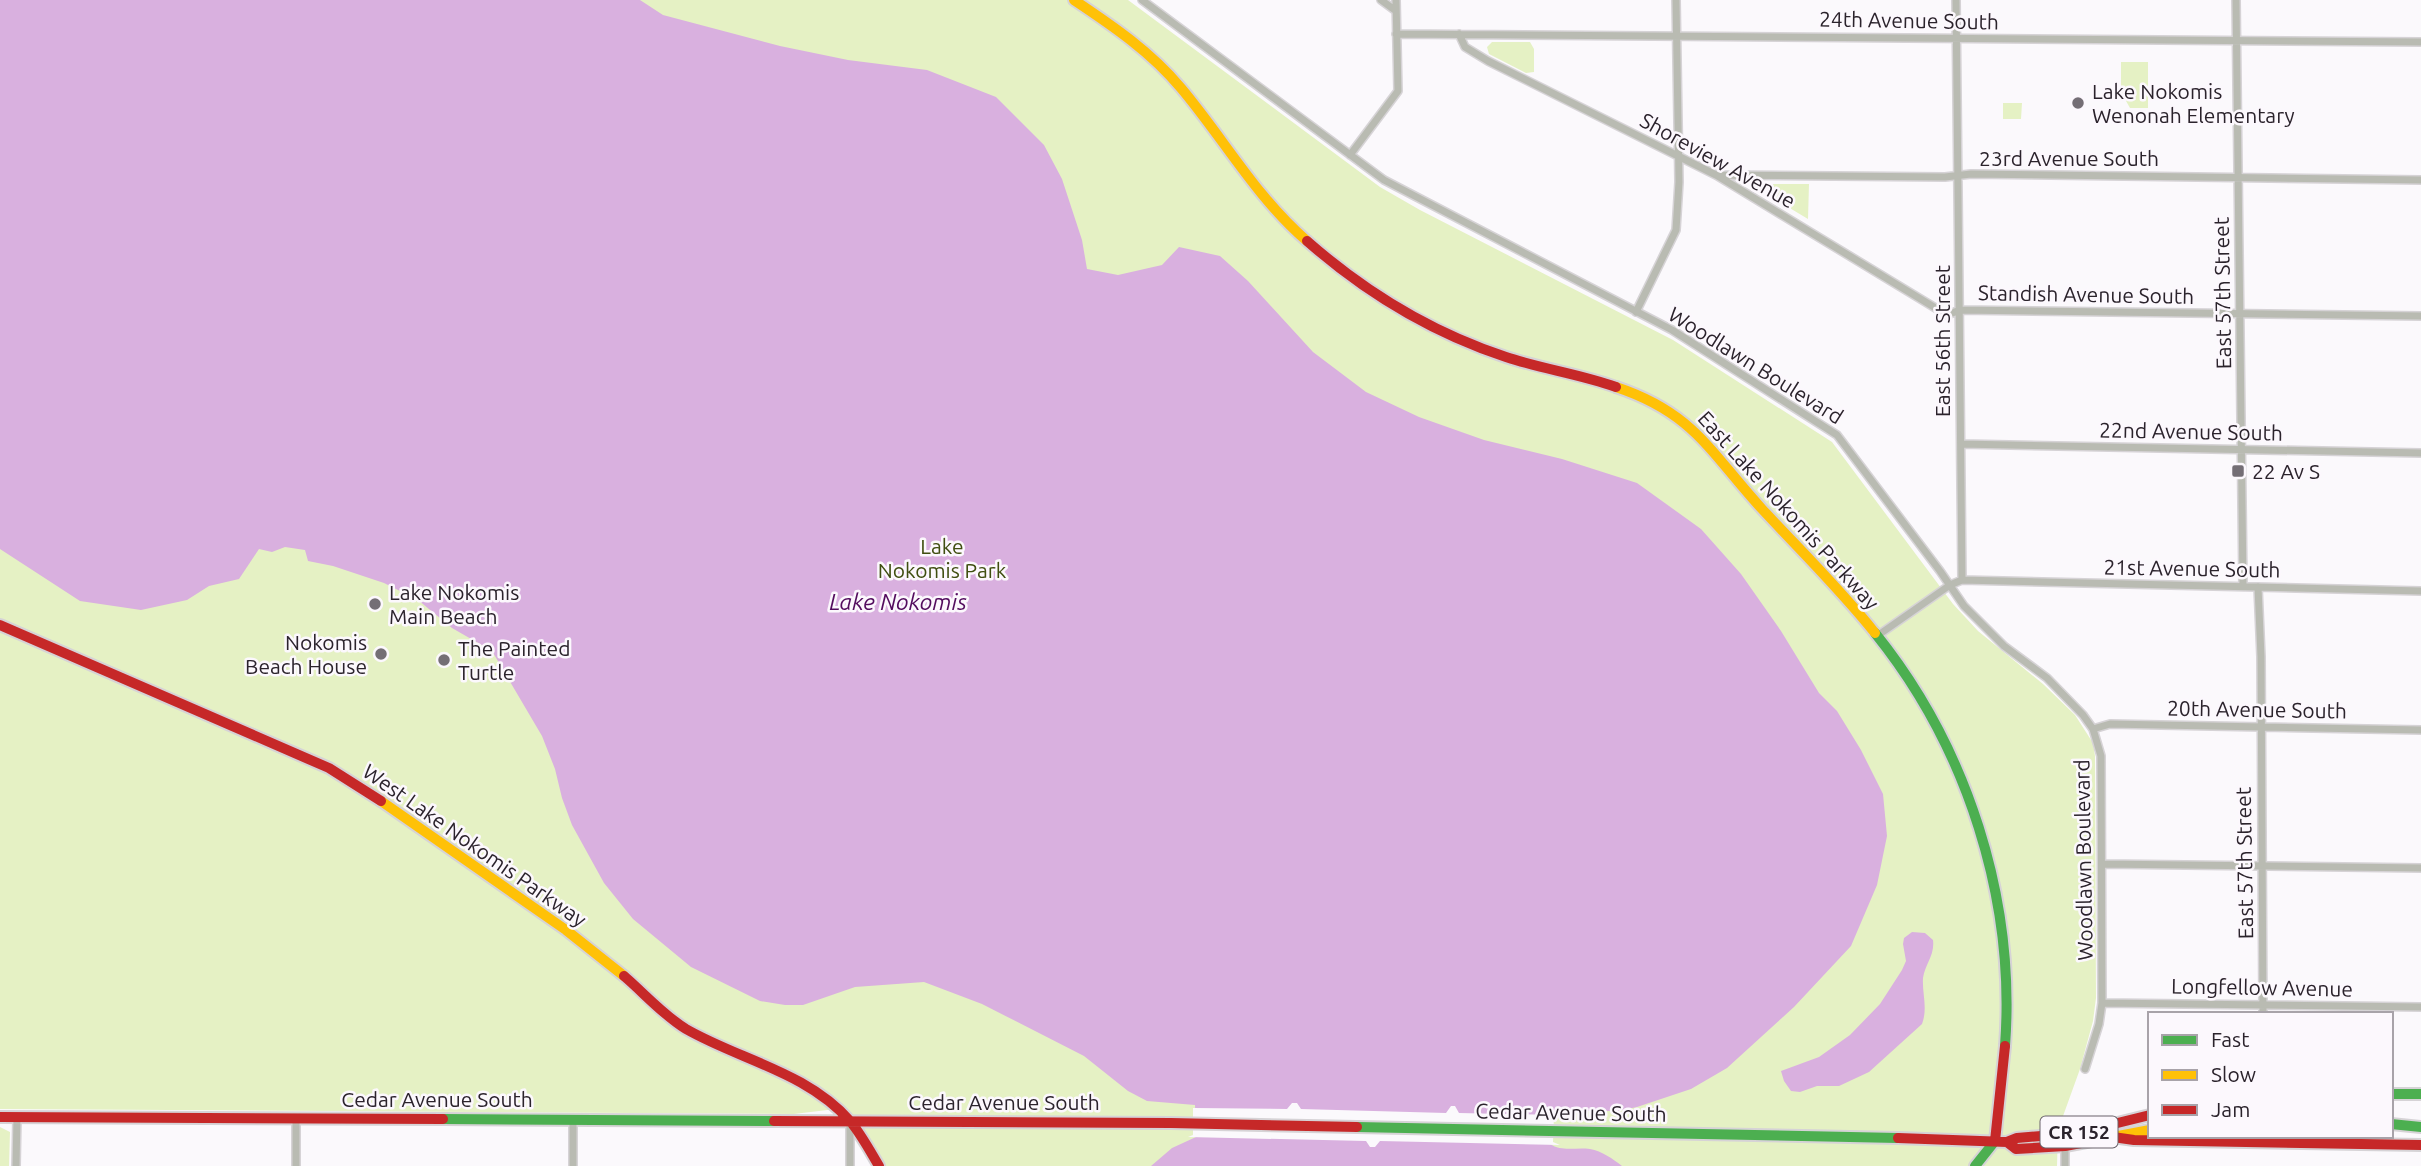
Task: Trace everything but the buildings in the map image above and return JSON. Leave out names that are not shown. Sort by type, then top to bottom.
[{"type":"main road","name":"East Lake Nokomis Parkway","points":[[1074,0],[1131,38],[1171,76],[1213,128],[1261,195],[1326,258],[1415,317],[1452,337],[1505,357],[1630,392],[1669,410],[1685,422],[1801,548],[1877,636],[1934,718],[1972,803],[1985,845],[2001,930],[2006,1011],[2001,1141]]},
{"type":"main road","name":"West Lake Nokomis Parkway","points":[[0,625],[329,768],[402,814],[566,930],[614,966],[683,1027],[716,1045],[771,1067],[831,1102],[850,1121],[879,1166]]},
{"type":"main road","points":[[2393,1094],[2421,1094]]},
{"type":"main road","name":"Cedar Avenue South","points":[[0,1117],[1171,1123],[2001,1141],[2077,1133],[2148,1115]]},
{"type":"main road","points":[[2393,1117],[2421,1118]]},
{"type":"main road","points":[[2393,1124],[2421,1127]]},
{"type":"main road","name":"Cedar Avenue South","points":[[2001,1141],[2016,1149],[2065,1146],[2148,1130]]},
{"type":"main road","points":[[2113,1137],[2134,1140],[2421,1145]]},
{"type":"main road","points":[[1975,1166],[2001,1141]]},
{"type":"street","name":"Woodlawn Boulevard","points":[[1142,0],[1384,180],[1672,330],[1837,435],[1964,606],[1983,626],[2047,678],[2094,729],[2101,757],[2102,1003],[2099,1024],[2085,1069]]},
{"type":"street","points":[[1381,0],[1396,11]]},
{"type":"street","points":[[1350,155],[1398,91],[1396,0]]},
{"type":"street","points":[[1636,312],[1676,230],[1679,204],[1676,0]]},
{"type":"street","name":"East 56th Street","points":[[1956,0],[1962,580]]},
{"type":"street","name":"East 57th Street","points":[[2236,0],[2243,586]]},
{"type":"street","name":"24th Avenue South","points":[[1396,34],[2421,42]]},
{"type":"street","name":"Shoreview Avenue","points":[[1459,34],[1465,47],[1488,61],[1716,175],[1947,316],[1960,310]]},
{"type":"street","name":"23rd Avenue South","points":[[1716,175],[2421,180]]},
{"type":"street","name":"Standish Avenue South","points":[[1960,310],[2421,316]]},
{"type":"street","name":"22nd Avenue South","points":[[1961,444],[2421,453]]},
{"type":"street","points":[[1877,636],[1950,584],[1962,580]]},
{"type":"street","name":"21st Avenue South","points":[[1962,580],[2421,591]]},
{"type":"street","name":"East 57th Street","points":[[2259,587],[2263,1012]]},
{"type":"street","name":"20th Avenue South","points":[[2094,729],[2110,724],[2421,730]]},
{"type":"street","points":[[2102,864],[2421,868]]},
{"type":"street","name":"Longfellow Avenue","points":[[2102,1003],[2421,1007]]},
{"type":"street","points":[[16,1166],[17,1117]]},
{"type":"street","points":[[296,1118],[296,1166]]},
{"type":"street","points":[[572,1119],[573,1166]]},
{"type":"street","points":[[850,1121],[850,1166]]},
{"type":"street","points":[[2065,1146],[2065,1166]]},
{"type":"green space","name":"Lake Nokomis","points":[[0,0],[1128,0],[1380,187],[1673,340],[1832,442],[1953,604],[1978,631],[2043,684],[2075,715],[2093,743],[2095,756],[2096,998],[2093,1021],[2080,1069],[2058,1130],[2057,1166],[885,1166],[844,1108],[794,1114],[0,1109]]},
{"type":"green space","points":[[1492,42],[1530,42],[1534,49],[1534,72],[1526,73],[1489,54],[1487,47]]},
{"type":"green space","points":[[2121,62],[2148,62],[2148,108],[2130,108],[2121,92]]},
{"type":"green space","points":[[2003,103],[2022,103],[2021,119],[2003,119]]},
{"type":"green space","points":[[1809,184],[1808,219],[1768,195],[1769,186]]},
{"type":"green space","points":[[0,1127],[10,1132],[9,1166],[0,1166]]},
{"type":"water","name":"Lake Nokomis","points":[[0,0],[640,0],[663,15],[780,46],[848,60],[927,70],[996,97],[1044,145],[1062,179],[1082,240],[1087,269],[1118,275],[1162,265],[1179,247],[1220,256],[1248,281],[1313,352],[1366,392],[1419,417],[1484,440],[1562,459],[1637,483],[1701,529],[1741,574],[1781,631],[1819,693],[1837,711],[1883,794],[1887,836],[1877,885],[1851,946],[1794,1007],[1727,1068],[1691,1089],[1618,1111],[1553,1111],[1550,1114],[1550,1144],[1564,1149],[1594,1150],[1622,1166],[1151,1166],[1172,1148],[1196,1137],[1195,1105],[1147,1101],[1128,1091],[1084,1056],[982,1004],[924,982],[855,987],[803,1005],[785,1005],[760,1001],[691,967],[633,919],[604,883],[572,825],[542,736],[492,651],[452,628],[418,600],[384,583],[333,566],[308,561],[305,550],[285,547],[272,552],[259,549],[239,579],[209,586],[187,600],[141,610],[80,601],[0,549]]},
{"type":"water","points":[[1912,932],[1925,933],[1933,940],[1933,950],[1923,978],[1925,1007],[1922,1024],[1869,1072],[1839,1086],[1817,1086],[1800,1092],[1791,1091],[1781,1071],[1819,1057],[1850,1035],[1880,1004],[1906,961],[1904,938]]},
{"type":"pier","points":[[1292,1103],[1297,1103],[1301,1109],[1446,1113],[1451,1106],[1455,1106],[1459,1113],[1554,1115],[1553,1142],[1560,1145],[1380,1141],[1375,1147],[1370,1147],[1366,1141],[1188,1137],[1193,1135],[1193,1108],[1287,1109]]},
{"type":"traffic: fast","points":[[1875,633],[1907,677],[1936,725],[1979,827],[1993,881],[2002,935],[2006,991],[2005,1046]]},
{"type":"traffic: fast","points":[[2393,1094],[2421,1094]]},
{"type":"traffic: fast","points":[[443,1119],[774,1121]]},
{"type":"traffic: fast","points":[[2393,1124],[2421,1127]]},
{"type":"traffic: fast","points":[[1357,1127],[1898,1138]]},
{"type":"traffic: fast","points":[[1975,1166],[1995,1141]]},
{"type":"traffic: slow","points":[[1074,0],[1131,40],[1169,75],[1197,107],[1256,187],[1307,241]]},
{"type":"traffic: slow","points":[[1616,387],[1643,397],[1664,409],[1699,436],[1875,633]]},
{"type":"traffic: slow","points":[[381,801],[566,930],[624,976]]},
{"type":"traffic: slow","points":[[2113,1137],[2148,1130]]},
{"type":"traffic: jam","points":[[1307,241],[1376,294],[1452,336],[1506,357],[1616,387]]},
{"type":"traffic: jam","points":[[0,625],[329,768],[381,801]]},
{"type":"traffic: jam","points":[[624,976],[686,1029],[772,1068],[814,1090],[833,1104],[854,1126],[879,1166]]},
{"type":"traffic: jam","points":[[1995,1141],[2005,1046]]},
{"type":"traffic: jam","points":[[2007,1142],[2017,1138],[2077,1133],[2148,1115]]},
{"type":"traffic: jam","points":[[0,1117],[443,1119]]},
{"type":"traffic: jam","points":[[774,1121],[1357,1127]]},
{"type":"traffic: jam","points":[[1898,1138],[2007,1142],[2016,1149],[2065,1146],[2113,1137],[2134,1140],[2421,1145]]},
{"type":"place","name":"Lake Nokomis Wenonah Elementary","points":[[2078,103]]},
{"type":"place","name":"22 Av S","points":[[2238,471]]},
{"type":"place","name":"Lake Nokomis Main Beach","points":[[375,604]]},
{"type":"place","name":"Nokomis Beach House","points":[[381,654]]},
{"type":"place","name":"The Painted Turtle","points":[[444,660]]},
{"type":"park label","name":"Lake Nokomis Park","points":[[942,558]]}]
